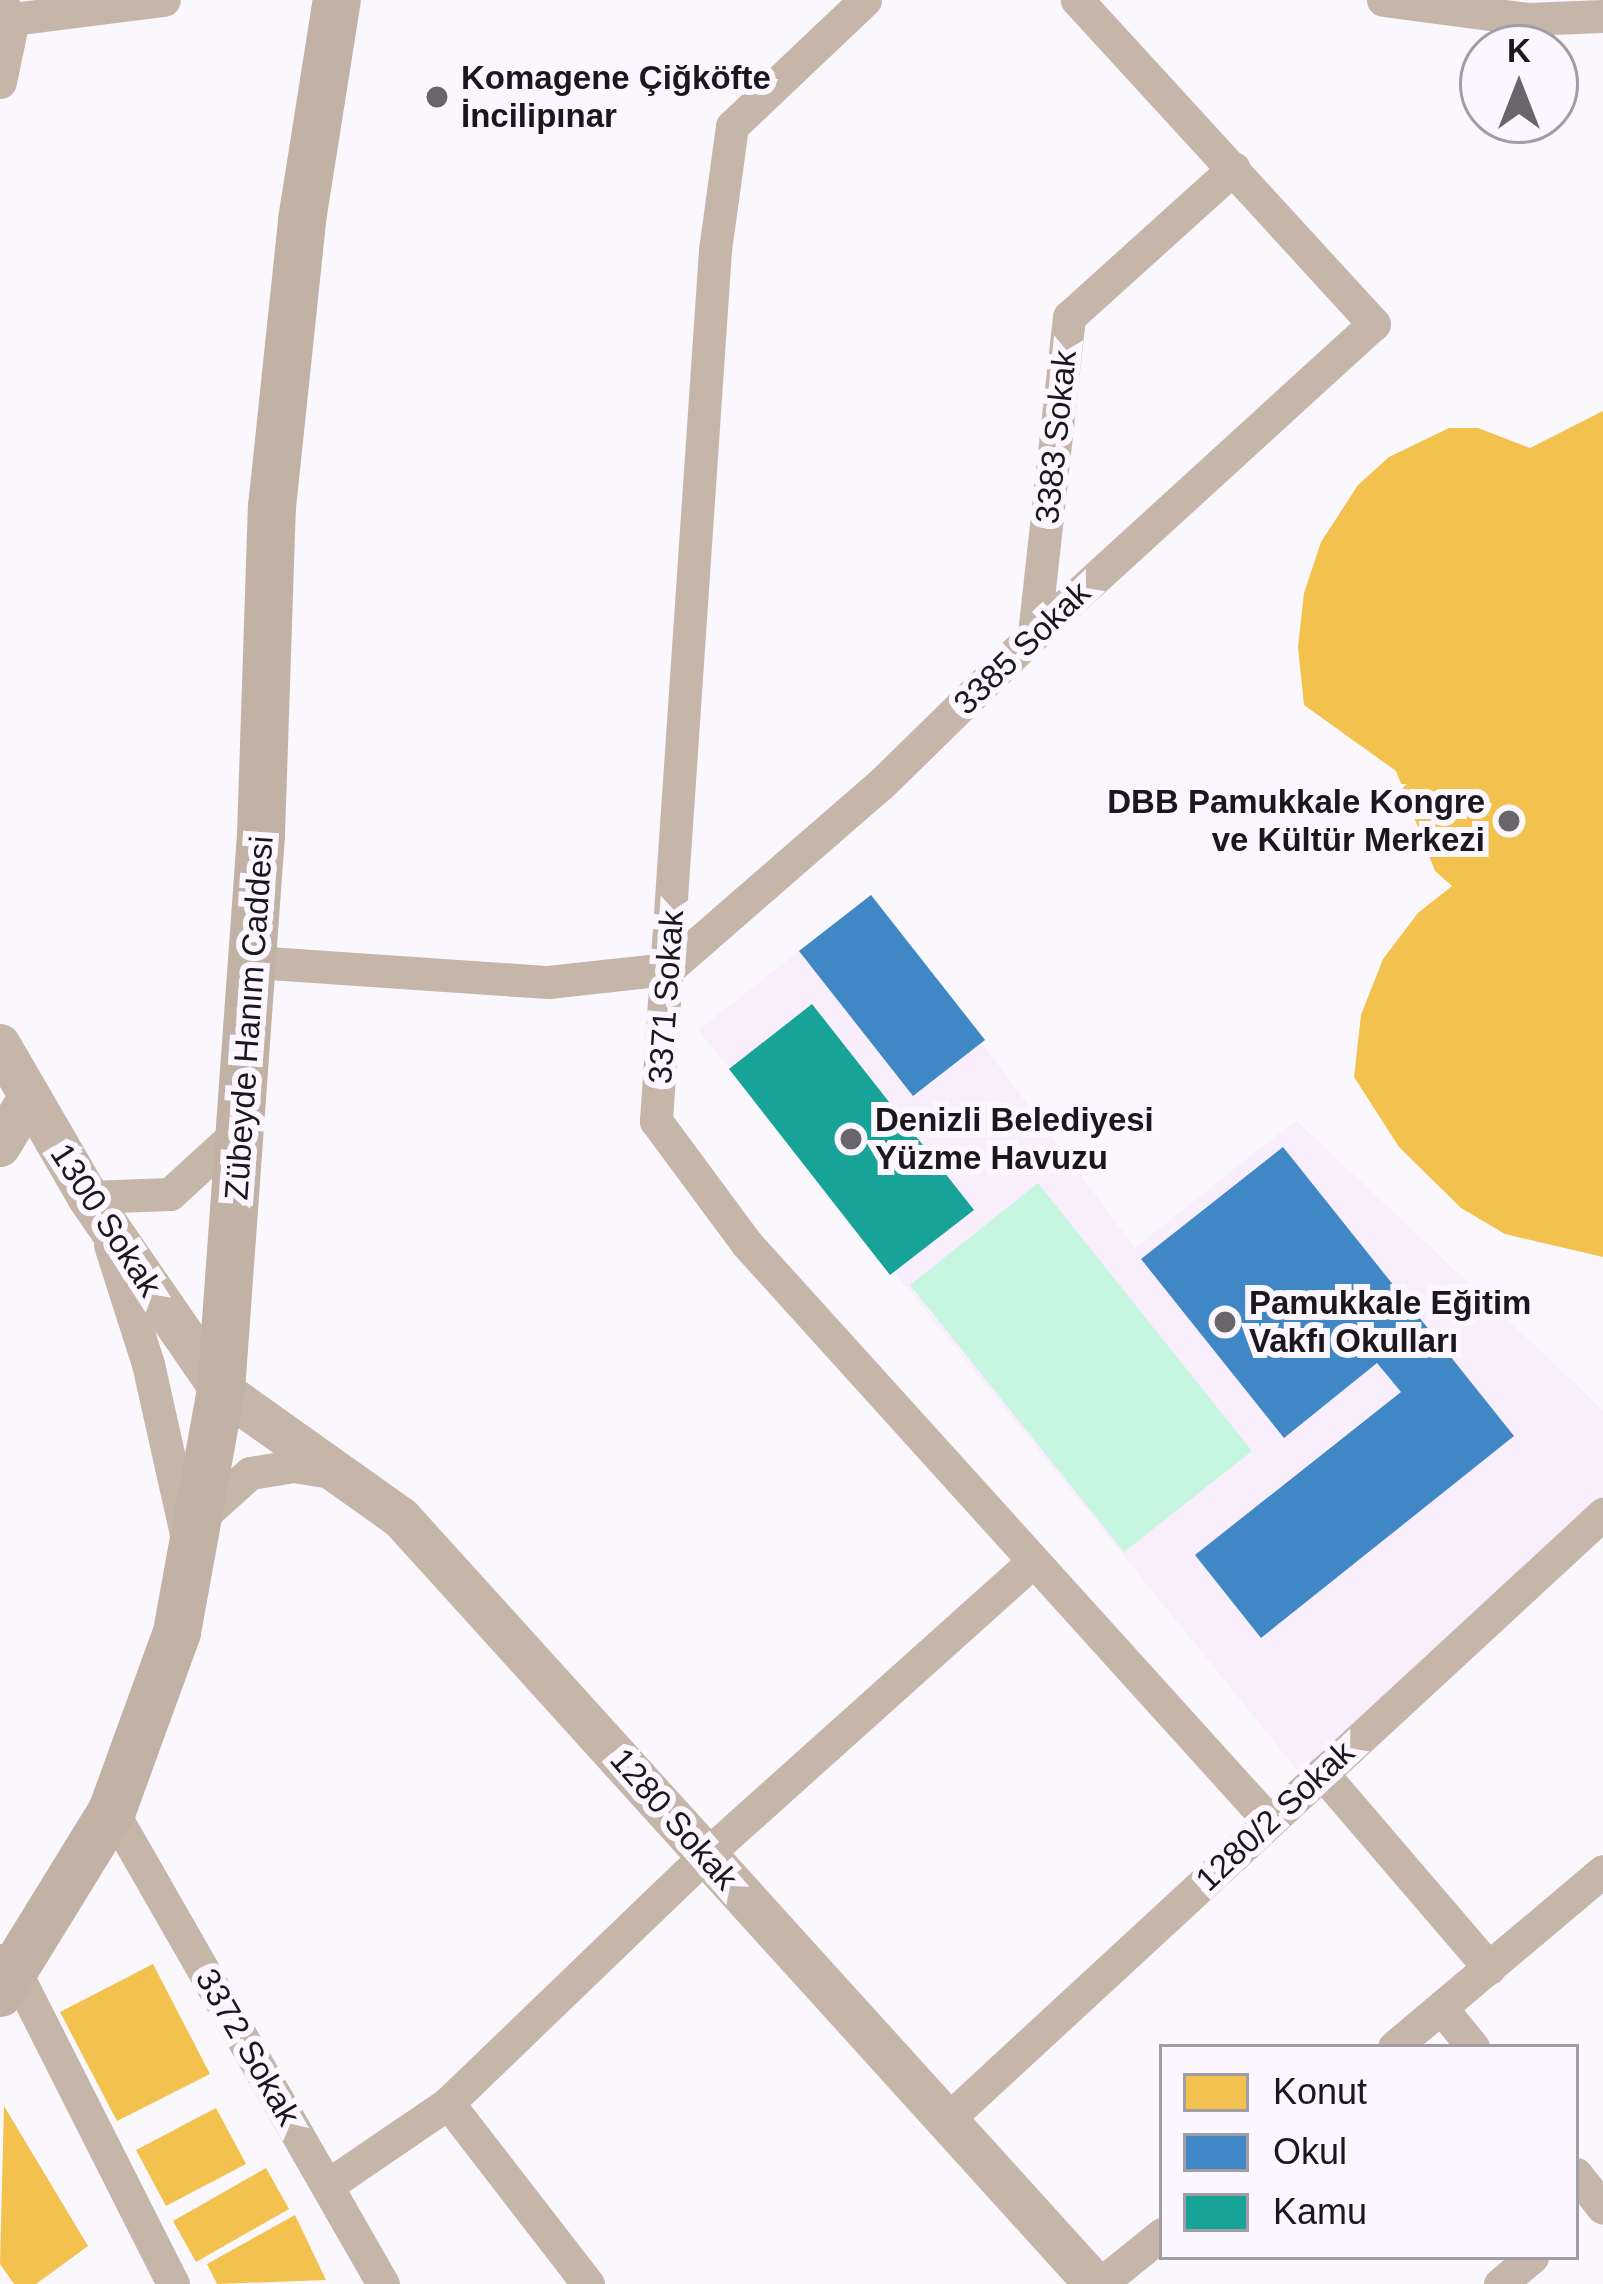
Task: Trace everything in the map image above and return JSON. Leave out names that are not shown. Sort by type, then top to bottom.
[{"type":"main road","name":"Zübeyde Hanım Caddesi","points":[[4,1973],[112,1810],[177,1632],[221,1390],[253,962],[272,507],[302,220],[343,11]]},
{"type":"street","points":[[0,82],[7,11],[164,0]]},
{"type":"street","name":"3371 Sokak","points":[[866,0],[732,126],[715,250],[656,1121],[747,1244],[1030,1564],[1270,1822]]},
{"type":"street","points":[[1077,0],[1234,168]]},
{"type":"street","points":[[1383,0],[1526,19],[1603,16]]},
{"type":"street","name":"3385 Sokak","points":[[668,968],[880,785],[1034,634],[1374,324],[1234,168]]},
{"type":"street","name":"3383 Sokak","points":[[1034,634],[1069,317],[1234,168]]},
{"type":"street","points":[[253,962],[548,982],[668,968]]},
{"type":"street","name":"1300 Sokak","points":[[0,1045],[94,1206],[221,1390]]},
{"type":"street","points":[[0,1145],[29,1098]]},
{"type":"street","points":[[192,1538],[148,1364],[94,1206],[170,1194],[242,1127]]},
{"type":"street","name":"1280 Sokak","points":[[221,1390],[401,1518],[708,1853],[772,1936],[1098,2284]]},
{"type":"street","points":[[192,1538],[250,1473],[293,1466],[339,1473]]},
{"type":"street","name":"1280/2 Sokak","points":[[948,2119],[1603,1514]]},
{"type":"street","points":[[328,2185],[448,2103],[708,1853],[1030,1564]]},
{"type":"street","points":[[1322,1773],[1489,1968]]},
{"type":"street","name":"3372 Sokak","points":[[112,1810],[383,2284]]},
{"type":"street","points":[[1398,2044],[1603,1870]]},
{"type":"street","points":[[4,1973],[173,2284]]},
{"type":"street","points":[[1442,2009],[1471,2044]]},
{"type":"street","points":[[448,2103],[588,2284]]},
{"type":"street","points":[[1579,2179],[1595,2206]]},
{"type":"street","points":[[1098,2284],[1159,2236]]},
{"type":"street","points":[[1500,2284],[1528,2260]]},
{"type":"shaded area","name":"Pamukkale Eğitim Vakfı Okulları","points":[[871,895],[1135,1248],[1296,1120],[1603,1410],[1603,1520],[1310,1786],[698,1030]]},
{"type":"green space","points":[[1038,1183],[1252,1451],[1124,1552],[910,1285]]},
{"type":"building: Konut","name":"DBB Pamukkale Kongre ve Kültür Merkezi","points":[[1603,411],[1603,1257],[1505,1234],[1461,1208],[1399,1147],[1354,1077],[1361,1015],[1383,959],[1418,913],[1452,886],[1435,871],[1396,771],[1304,705],[1298,647],[1304,593],[1321,542],[1358,485],[1389,457],[1449,428],[1478,428],[1530,448]]},
{"type":"building: Konut","points":[[153,1964],[210,2074],[117,2121],[60,2012]]},
{"type":"building: Konut","points":[[4,2106],[88,2246],[36,2284],[14,2284],[0,2264]]},
{"type":"building: Konut","points":[[216,2108],[246,2164],[166,2206],[136,2150]]},
{"type":"building: Konut","points":[[266,2168],[289,2209],[196,2262],[173,2221]]},
{"type":"building: Konut","points":[[295,2215],[326,2280],[217,2284],[207,2264]]},
{"type":"building: Okul","points":[[871,895],[985,1040],[913,1096],[799,951]]},
{"type":"building: Okul","points":[[1283,1147],[1514,1436],[1261,1638],[1195,1555],[1401,1392],[1377,1363],[1284,1438],[1141,1259]]},
{"type":"building: Kamu","name":"Denizli Belediyesi Yüzme Havuzu","points":[[812,1004],[974,1210],[890,1275],[729,1069]]},
{"type":"place","name":"Komagene Çiğköfte İncilipınar","points":[[437,97]]},
{"type":"place","name":"DBB Pamukkale Kongre ve Kültür Merkezi","points":[[1509,821]]},
{"type":"place","name":"Denizli Belediyesi Yüzme Havuzu","points":[[851,1139]]},
{"type":"place","name":"Pamukkale Eğitim Vakfı Okulları","points":[[1225,1322]]}]
